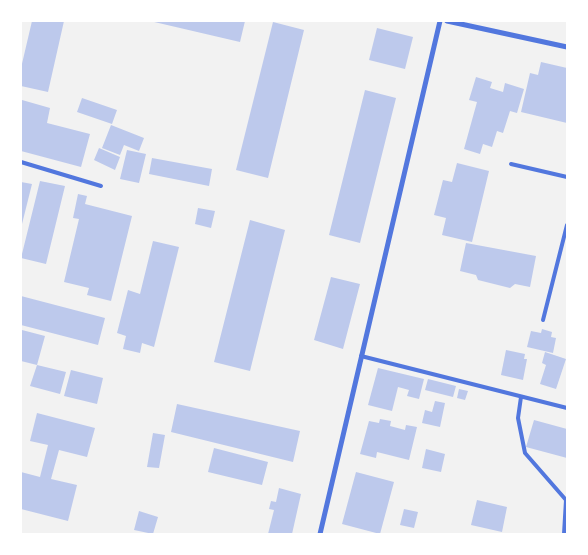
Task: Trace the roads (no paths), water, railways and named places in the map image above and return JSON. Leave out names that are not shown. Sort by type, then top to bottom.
[{"type":"street","points":[[320,534],[440,21]]},
{"type":"street","points":[[447,21],[567,47]]},
{"type":"lane","points":[[21,162],[101,186]]},
{"type":"lane","points":[[511,164],[567,177]]},
{"type":"lane","points":[[543,320],[567,225]]},
{"type":"lane","points":[[361,356],[567,408]]},
{"type":"lane","points":[[521,397],[518,418],[525,452],[566,500],[564,534]]}]
